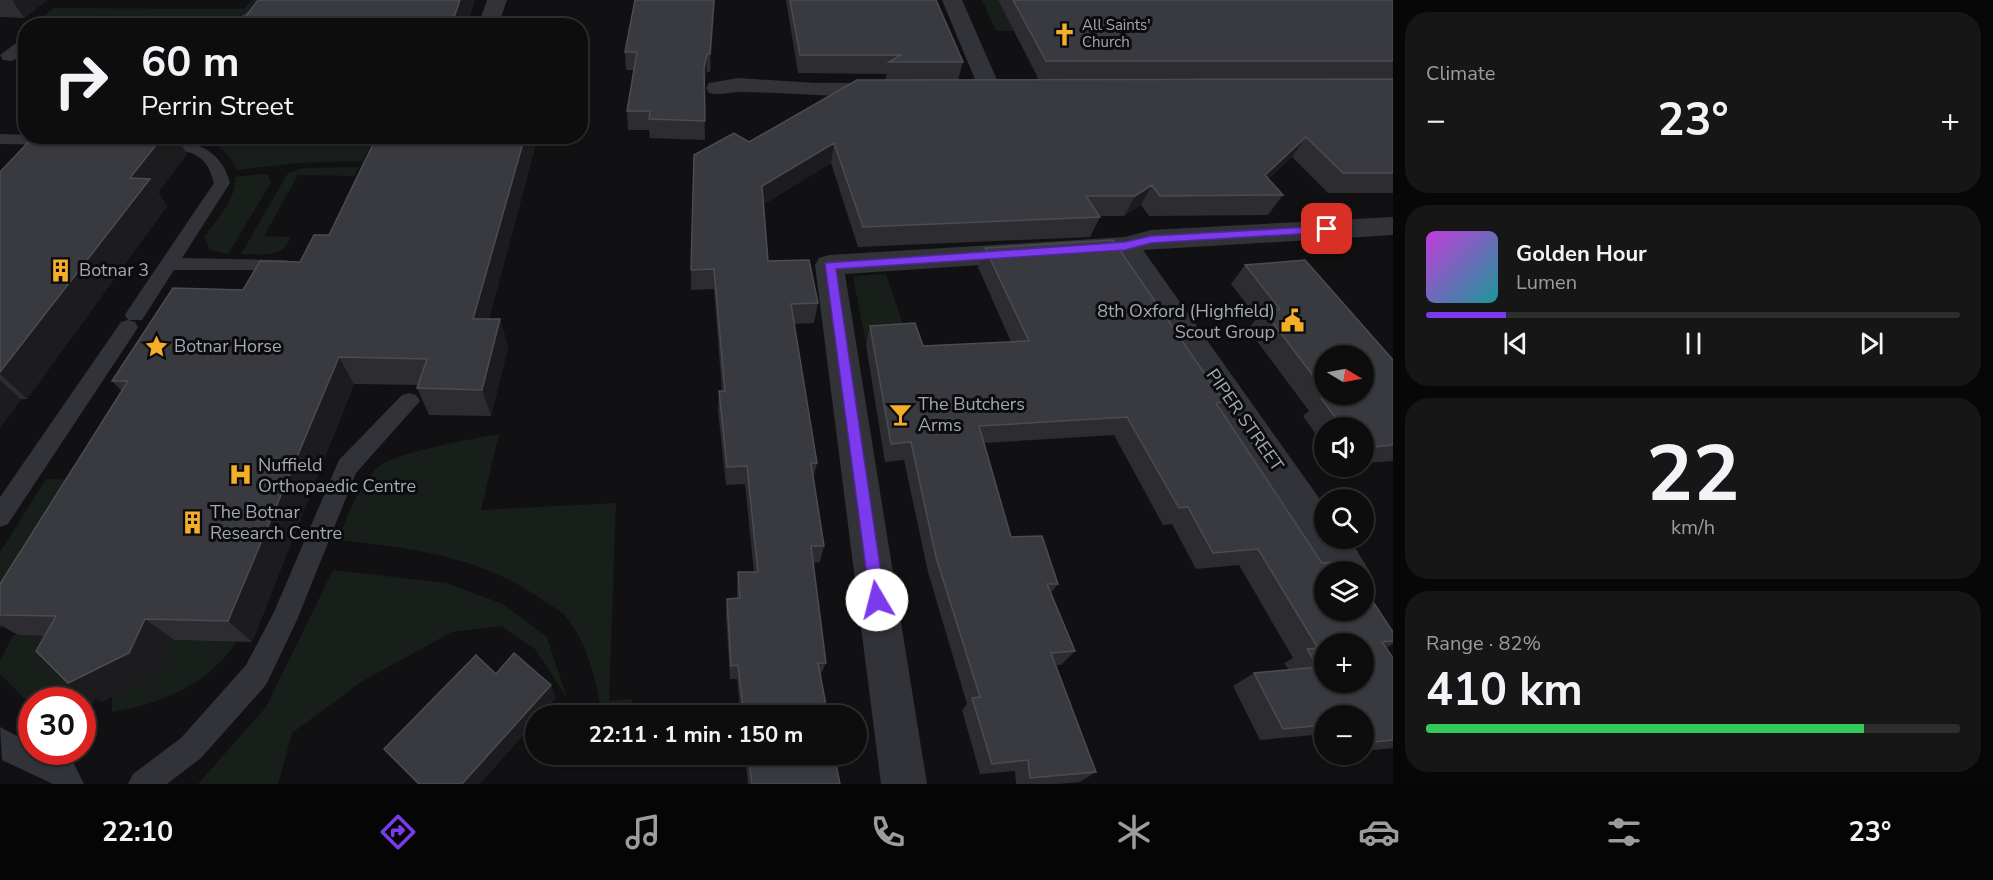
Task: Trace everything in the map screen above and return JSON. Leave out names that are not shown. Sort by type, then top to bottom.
[{"type":"street","points":[[249,18],[280,0]]},
{"type":"street","points":[[491,18],[497,0]]},
{"type":"street","points":[[952,0],[990,89]]},
{"type":"street","points":[[717,88],[738,85],[816,90],[909,90]]},
{"type":"street","points":[[967,90],[1014,89]]},
{"type":"street","points":[[904,784],[829,279],[829,266],[1125,246],[1151,239],[1393,225]]},
{"type":"street","name":"PIPER STREET","points":[[1125,246],[1314,520]]},
{"type":"lane","points":[[0,139],[18,139]]},
{"type":"lane","points":[[0,517],[222,183],[221,173],[204,152],[189,146],[166,144]]},
{"type":"lane","points":[[170,264],[293,266]]},
{"type":"lane","points":[[143,784],[191,748],[256,675],[284,620],[347,467],[409,401]]},
{"type":"lane","points":[[0,741],[12,750],[63,772],[69,784]]},
{"type":"shaded area","points":[[252,0],[269,0],[234,18],[41,18],[53,8],[244,9]]},
{"type":"shaded area","points":[[982,0],[998,0],[1014,31],[996,31]]},
{"type":"shaded area","points":[[213,144],[371,144],[363,161],[298,163],[237,170],[228,155]]},
{"type":"shaded area","points":[[359,167],[354,176],[298,175],[264,236],[290,237],[287,244],[283,249],[270,254],[241,254],[288,173],[302,168]]},
{"type":"shaded area","points":[[268,175],[271,183],[228,254],[210,250],[204,237],[229,202],[233,194],[235,177]]},
{"type":"shaded area","points":[[886,274],[909,342],[866,344],[853,276]]},
{"type":"shaded area","points":[[499,434],[481,510],[616,503],[609,701],[632,699],[632,705],[600,705],[590,664],[575,629],[562,612],[518,584],[444,556],[338,540],[359,492],[378,467],[400,456]]},
{"type":"shaded area","points":[[46,479],[93,480],[0,630],[0,552]]},
{"type":"shaded area","points":[[333,570],[446,583],[503,604],[547,637],[567,698],[535,649],[501,626],[452,632],[361,682],[292,733],[278,784],[198,784],[266,707]]},
{"type":"shaded area","points":[[13,635],[89,637],[95,687],[18,687],[18,692],[0,674],[0,661]]},
{"type":"shaded area","points":[[174,640],[237,641],[213,669],[182,690],[148,704],[112,712],[112,696]]},
{"type":"building","points":[[258,0],[460,0],[454,18],[245,18]]},
{"type":"building","points":[[635,0],[714,0],[710,54],[707,54],[704,68],[705,121],[649,119],[650,111],[627,111],[637,52],[625,52]]},
{"type":"building","points":[[790,0],[936,0],[963,62],[889,62],[901,55],[800,55]]},
{"type":"building","points":[[1013,0],[1393,0],[1393,61],[1046,61]]},
{"type":"building","points":[[1393,79],[1393,173],[1343,173],[1306,137],[1265,175],[1283,195],[1160,196],[1152,185],[1135,196],[1086,196],[1100,217],[863,227],[834,143],[762,186],[768,261],[809,260],[818,303],[791,304],[817,463],[811,463],[824,546],[811,546],[826,663],[818,663],[826,705],[743,705],[738,665],[731,666],[727,599],[740,598],[738,572],[758,572],[747,466],[727,467],[719,391],[725,391],[714,269],[691,270],[694,155],[734,133],[749,142],[857,80]]},
{"type":"building","points":[[26,144],[157,144],[130,178],[150,179],[0,372],[0,172]]},
{"type":"building","name":"The Botnar Research Centre","points":[[373,144],[523,144],[473,319],[500,319],[482,390],[417,388],[427,359],[339,357],[228,621],[145,619],[129,653],[68,683],[36,651],[56,616],[0,615],[0,584],[128,381],[112,381],[173,288],[243,290],[260,261],[300,262],[314,235],[329,235]]},
{"type":"building","points":[[1113,240],[1224,402],[1216,403],[1321,561],[1314,561],[1314,621],[1374,621],[1374,603],[1393,632],[1393,641],[1382,642],[1393,658],[1393,740],[1374,742],[1374,705],[1314,705],[1314,726],[1283,729],[1254,673],[1314,667],[1314,693],[1374,693],[1374,633],[1314,633],[1314,641],[1258,549],[1213,553],[1188,507],[1179,508],[1127,417],[979,426],[1011,537],[1042,536],[1058,584],[1047,584],[1075,651],[1051,653],[1096,772],[1030,778],[1028,760],[992,764],[972,698],[980,697],[936,557],[911,442],[891,444],[870,326],[915,323],[923,346],[1029,341],[985,248]]},
{"type":"building","points":[[1305,260],[1393,360],[1393,445],[1374,447],[1374,417],[1335,417],[1326,405],[1374,405],[1374,345],[1314,345],[1314,377],[1263,310],[1280,309],[1245,265]]},
{"type":"building","points":[[1314,648],[1314,660],[1307,649]]},
{"type":"building","points":[[514,653],[551,685],[533,705],[525,705],[525,714],[462,784],[419,784],[384,749],[476,655],[496,674]]},
{"type":"building","points":[[749,765],[836,765],[840,784],[752,784]]},
{"type":"place","name":"All Saints' Church","points":[[1064,34]]},
{"type":"place","name":"Botnar 3","points":[[61,270]]},
{"type":"place","name":"8th Oxford (Highfield) Scout Group","points":[[1293,321]]},
{"type":"place","name":"Botnar Horse","points":[[156,346]]},
{"type":"place","name":"The Butchers Arms","points":[[900,414]]},
{"type":"place","name":"Nuffield Orthopaedic Centre","points":[[240,475]]},
{"type":"place","name":"The Botnar Research Centre","points":[[192,522]]},
{"type":"route","points":[[877,600],[829,279],[829,266],[1125,246],[1151,239],[1327,229]]}]
